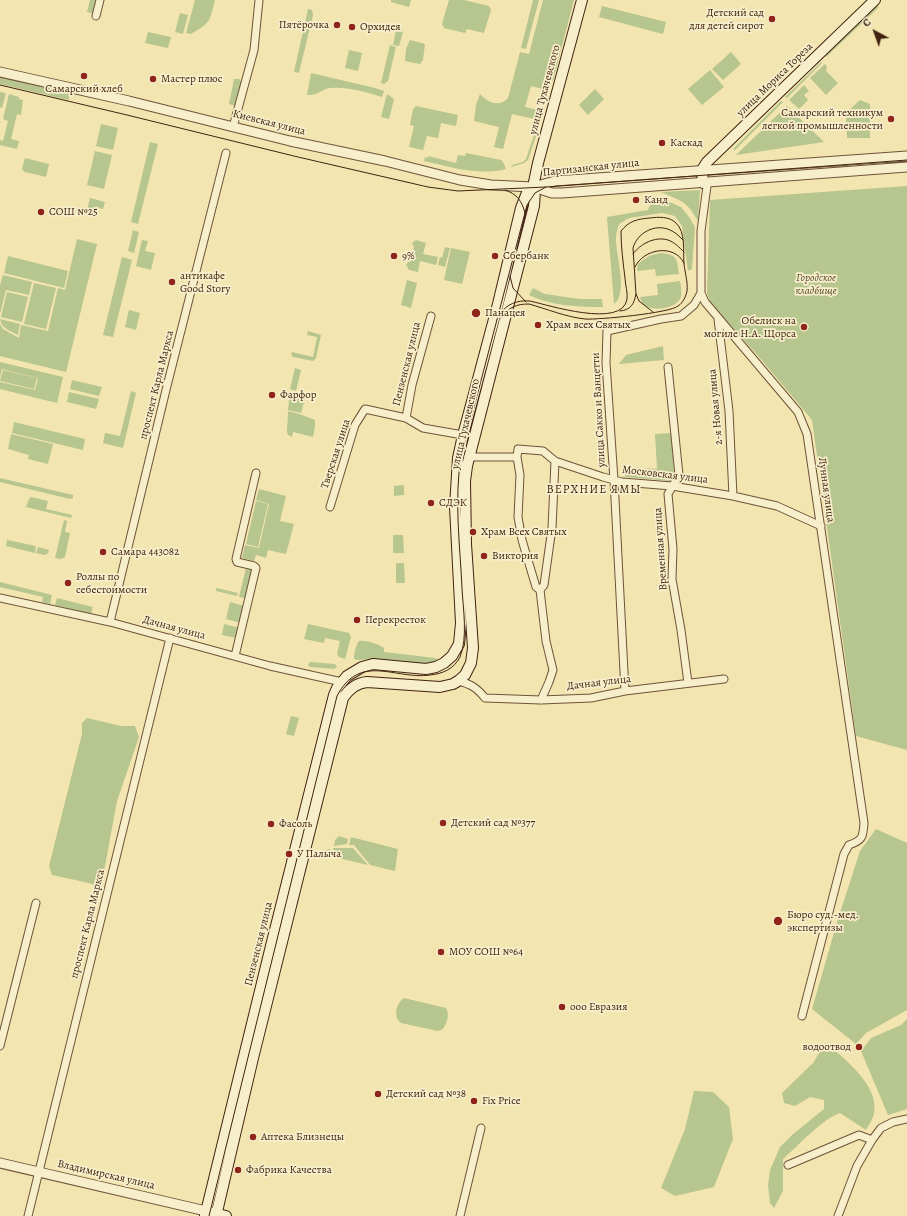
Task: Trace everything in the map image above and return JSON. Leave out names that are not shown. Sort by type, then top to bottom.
[{"type":"main road","name":"улица Тухачевского","points":[[458,681],[465,675],[471,663],[473,648],[466,544],[465,481],[468,457],[534,206],[535,190],[533,187],[538,163],[582,0]]},
{"type":"main road","name":"улица Мориса Тореза","points":[[702,170],[707,162],[875,0]]},
{"type":"main road","points":[[702,170],[704,183]]},
{"type":"main road","name":"улица Тухачевского","points":[[343,680],[355,670],[373,664],[426,669],[436,667],[444,664],[456,651],[459,644],[461,623],[456,545],[455,490],[458,458],[521,208],[528,190],[533,187]]},
{"type":"main road","points":[[343,680],[354,686],[361,682],[373,682],[440,687],[453,684],[458,681]]},
{"type":"main road","name":"Пензенская улица","points":[[206,1214],[334,695],[343,680]]},
{"type":"main road","name":"Пензенская улица","points":[[219,1215],[253,1058],[342,702],[346,694],[354,686]]},
{"type":"main road","points":[[206,1214],[219,1215]]},
{"type":"street","points":[[96,16],[100,0]]},
{"type":"street","points":[[233,126],[254,50],[259,0]]},
{"type":"street","name":"Киевская улица","points":[[0,72],[460,180],[533,187]]},
{"type":"street","name":"проспект Карла Маркса","points":[[110,622],[226,153]]},
{"type":"street","name":"Партизанская улица","points":[[533,187],[555,181],[907,156]]},
{"type":"street","name":"Партизанская улица","points":[[533,187],[552,193],[562,193],[907,167]]},
{"type":"street","name":"Лунная улица","points":[[704,183],[707,186],[701,231],[701,292],[705,302],[798,412],[807,434],[864,823],[863,836],[858,842],[849,845],[844,854],[802,1016]]},
{"type":"street","name":"улица Сакко и Ванцетти","points":[[625,691],[614,480],[606,363],[607,331],[681,316],[694,305],[701,292]]},
{"type":"street","name":"Пензенская улица","points":[[406,418],[412,385],[431,316]]},
{"type":"street","name":"2-я Новая улица","points":[[718,318],[729,411],[733,496]]},
{"type":"street","name":"Временная улица","points":[[668,367],[679,475],[668,494],[673,549],[672,578],[688,683]]},
{"type":"street","name":"Тверская улица","points":[[330,507],[355,425],[365,409],[406,418]]},
{"type":"street","points":[[406,418],[423,428],[463,435]]},
{"type":"street","name":"Московская улица","points":[[517,458],[518,449],[543,451],[555,461],[614,480],[672,486],[733,496],[777,506],[821,526]]},
{"type":"street","points":[[468,457],[517,458],[520,475],[518,517],[522,540],[536,587],[540,590]]},
{"type":"street","points":[[541,700],[553,670],[546,641],[540,590],[544,584],[552,528],[555,461]]},
{"type":"street","points":[[235,656],[256,568],[254,566],[237,562],[236,559],[256,473]]},
{"type":"street","name":"Дачная улица","points":[[0,598],[110,622],[235,656],[343,680]]},
{"type":"street","name":"проспект Карла Маркса","points":[[28,1216],[170,638]]},
{"type":"street","name":"Дачная улица","points":[[458,681],[470,684],[485,698],[541,700],[591,698],[625,691],[724,679]]},
{"type":"street","points":[[0,1046],[36,903]]},
{"type":"street","points":[[838,1216],[857,1166],[872,1140],[881,1128],[892,1122],[907,1119]]},
{"type":"street","points":[[460,1216],[481,1128]]},
{"type":"street","points":[[788,1165],[859,1135],[872,1140]]},
{"type":"street","name":"Владимирская улица","points":[[0,1163],[206,1214]]},
{"type":"green space","points":[[90,0],[99,0],[95,14],[87,12]]},
{"type":"green space","points":[[195,0],[215,0],[212,13],[206,24],[191,34],[186,33]]},
{"type":"green space","points":[[391,0],[411,0],[409,7],[391,2]]},
{"type":"green space","points":[[449,0],[464,0],[489,6],[491,10],[484,33],[467,29],[465,33],[444,28],[442,24]]},
{"type":"green space","points":[[533,0],[539,0],[526,49],[521,48]]},
{"type":"green space","points":[[543,0],[574,0],[553,81],[550,80],[547,90],[531,86],[525,107],[538,110],[542,114],[537,130],[533,129],[535,119],[512,114],[503,149],[494,147],[499,127],[474,121],[476,105],[480,94],[493,103],[501,103],[508,98],[520,52],[529,54]]},
{"type":"green space","points":[[602,6],[666,22],[663,34],[599,17]]},
{"type":"green space","points":[[876,6],[879,7],[826,57],[824,54]]},
{"type":"green space","points":[[308,9],[312,10],[313,15],[299,73],[294,72]]},
{"type":"green space","points":[[180,13],[188,15],[183,34],[175,32]]},
{"type":"green space","points":[[396,30],[403,32],[399,46],[393,45]]},
{"type":"green space","points":[[148,32],[171,37],[168,48],[145,43]]},
{"type":"green space","points":[[410,40],[425,44],[423,60],[420,64],[405,61],[406,49]]},
{"type":"green space","points":[[390,45],[396,47],[388,81],[384,84],[381,83]]},
{"type":"green space","points":[[349,50],[362,53],[358,71],[345,68]]},
{"type":"green space","points":[[731,52],[741,64],[723,80],[712,69]]},
{"type":"green space","points":[[821,62],[822,63],[787,98],[785,97]]},
{"type":"green space","points":[[825,64],[827,68],[826,71],[838,83],[826,95],[810,78]]},
{"type":"green space","points":[[710,70],[724,87],[702,105],[688,89]]},
{"type":"green space","points":[[311,73],[384,91],[382,97],[357,90],[328,88],[315,94],[307,95]]},
{"type":"green space","points":[[0,77],[68,92],[70,95],[68,100],[0,84]]},
{"type":"green space","points":[[234,79],[239,79],[242,82],[236,106],[229,104]]},
{"type":"green space","points":[[804,85],[809,91],[804,95],[808,100],[799,109],[789,100]]},
{"type":"green space","points":[[595,89],[604,99],[588,115],[579,105]]},
{"type":"green space","points":[[0,92],[6,93],[2,108],[0,107]]},
{"type":"green space","points":[[9,94],[23,100],[21,115],[17,114],[11,139],[19,141],[17,149],[0,145],[0,140],[3,141],[8,121],[3,119]]},
{"type":"green space","points":[[387,94],[394,99],[389,119],[381,117]]},
{"type":"green space","points":[[860,100],[870,104],[870,138],[847,138],[846,113]]},
{"type":"green space","points":[[781,101],[783,102],[735,150],[733,149]]},
{"type":"green space","points":[[416,106],[458,115],[456,126],[441,123],[438,138],[427,136],[423,150],[409,147],[414,126],[410,125],[413,109]]},
{"type":"green space","points":[[787,106],[824,142],[736,155],[764,128],[767,131],[773,125],[770,122]]},
{"type":"green space","points":[[245,118],[289,129],[287,131],[254,123]]},
{"type":"green space","points":[[101,124],[118,128],[113,150],[96,146]]},
{"type":"green space","points":[[534,135],[536,136],[528,160],[524,163],[511,167],[512,165],[523,162],[526,159]]},
{"type":"green space","points":[[150,142],[158,144],[138,224],[131,222]]},
{"type":"green space","points":[[95,151],[112,155],[104,189],[87,185]]},
{"type":"green space","points":[[466,153],[501,160],[506,169],[485,172],[465,170],[424,161],[425,157],[428,158],[428,156],[456,163],[458,155],[465,156]]},
{"type":"green space","points":[[25,158],[49,164],[46,177],[25,172],[22,169]]},
{"type":"green space","name":"Городское кладбище","points":[[907,186],[907,750],[856,736],[812,420],[710,302],[707,293],[710,200]]},
{"type":"green space","points":[[700,190],[698,221],[687,205],[661,192]]},
{"type":"green space","points":[[656,196],[681,207],[695,227],[692,269],[688,271],[682,226],[675,216],[662,213],[629,218],[619,224],[616,234],[621,283],[618,299],[614,304],[607,217],[648,210],[650,205],[649,197]]},
{"type":"green space","points":[[90,198],[105,202],[103,209],[94,207],[91,216],[86,215]]},
{"type":"green space","points":[[133,230],[139,232],[134,253],[128,251]]},
{"type":"green space","points":[[77,239],[97,244],[66,372],[0,356],[0,324],[3,329],[19,338],[21,325],[48,331],[58,288],[65,290]]},
{"type":"green space","points":[[142,240],[148,241],[145,251],[155,253],[151,270],[136,266]]},
{"type":"green space","points":[[416,240],[426,243],[423,254],[438,257],[436,265],[420,261],[418,272],[409,270],[406,265],[411,261],[414,247],[412,243]]},
{"type":"green space","points":[[445,247],[450,248],[445,267],[438,265]]},
{"type":"green space","points":[[451,248],[470,252],[462,284],[444,280]]},
{"type":"green space","points":[[662,253],[671,255],[676,259],[679,274],[656,276],[655,269],[637,271],[638,264],[644,259],[652,255]]},
{"type":"green space","points":[[8,256],[68,271],[64,288],[4,273]]},
{"type":"green space","points":[[122,257],[132,260],[113,337],[103,335]]},
{"type":"green space","points":[[3,275],[32,282],[29,295],[6,290],[0,314],[0,285]]},
{"type":"green space","points":[[407,280],[417,283],[411,308],[401,305]]},
{"type":"green space","points":[[680,281],[681,297],[679,301],[669,307],[657,309],[646,306],[642,303],[640,297],[658,295],[657,284]]},
{"type":"green space","points":[[34,283],[56,288],[46,329],[24,324]]},
{"type":"green space","points":[[533,288],[545,294],[580,299],[602,299],[603,307],[575,306],[547,302],[529,295]]},
{"type":"green space","points":[[7,292],[28,297],[22,322],[1,317]]},
{"type":"green space","points":[[129,310],[140,313],[136,330],[125,327]]},
{"type":"green space","points":[[0,319],[20,324],[18,335],[4,327]]},
{"type":"green space","points":[[308,331],[321,335],[316,358],[313,361],[293,357],[291,354],[292,352],[313,357],[317,337],[307,335]]},
{"type":"green space","points":[[663,346],[664,360],[619,364],[626,355]]},
{"type":"green space","points":[[0,362],[63,377],[57,403],[0,389],[0,382],[35,390],[38,378],[2,369],[0,378]]},
{"type":"green space","points":[[295,368],[301,370],[296,391],[290,389]]},
{"type":"green space","points":[[3,370],[37,378],[34,389],[0,381]]},
{"type":"green space","points":[[72,380],[102,387],[99,396],[70,389]]},
{"type":"green space","points":[[131,391],[136,393],[123,448],[103,443],[105,433],[120,436]]},
{"type":"green space","points":[[290,391],[306,395],[301,413],[288,410]]},
{"type":"green space","points":[[69,392],[99,399],[96,409],[67,402]]},
{"type":"green space","points":[[288,411],[315,420],[313,437],[293,432],[292,437],[288,435]]},
{"type":"green space","points":[[14,422],[85,439],[83,450],[12,433]]},
{"type":"green space","points":[[671,433],[674,472],[670,481],[625,477],[625,467],[657,469],[655,434]]},
{"type":"green space","points":[[11,434],[53,444],[48,464],[28,459],[29,455],[8,449]]},
{"type":"green space","points":[[0,478],[73,495],[73,498],[70,499],[0,482]]},
{"type":"green space","points":[[404,485],[404,495],[394,496],[394,486]]},
{"type":"green space","points":[[259,489],[286,496],[280,521],[294,524],[286,554],[268,550],[266,558],[256,555],[254,561],[242,558],[245,545],[259,548],[269,504],[256,500]]},
{"type":"green space","points":[[31,497],[48,501],[46,509],[72,515],[71,518],[26,507]]},
{"type":"green space","points":[[256,501],[268,504],[258,547],[246,544]]},
{"type":"green space","points":[[64,520],[67,521],[65,532],[70,533],[65,557],[61,559],[55,558]]},
{"type":"green space","points":[[393,535],[403,535],[404,553],[393,553]]},
{"type":"green space","points":[[7,540],[36,546],[35,553],[6,546]]},
{"type":"green space","points":[[38,547],[49,550],[48,553],[45,555],[36,553]]},
{"type":"green space","points":[[396,563],[404,563],[405,583],[396,583]]},
{"type":"green space","points":[[246,568],[250,569],[252,572],[245,598],[239,597]]},
{"type":"green space","points":[[0,582],[52,595],[50,604],[42,602],[43,597],[0,587]]},
{"type":"green space","points":[[216,588],[238,593],[237,596],[216,591]]},
{"type":"green space","points":[[57,598],[93,607],[91,614],[55,605]]},
{"type":"green space","points":[[230,602],[244,606],[241,623],[226,619]]},
{"type":"green space","points":[[224,624],[240,628],[236,638],[222,635]]},
{"type":"green space","points":[[308,624],[349,633],[351,637],[345,659],[339,657],[337,654],[340,641],[325,638],[324,643],[304,639]]},
{"type":"green space","points":[[359,641],[379,645],[384,648],[384,652],[435,658],[438,661],[429,664],[378,659],[357,660],[354,659],[354,657]]},
{"type":"green space","points":[[310,662],[335,664],[337,667],[334,669],[310,667],[308,665]]},
{"type":"green space","points":[[291,716],[299,718],[294,736],[286,734]]},
{"type":"green space","points":[[87,718],[121,726],[135,726],[139,737],[117,801],[101,888],[89,883],[52,875],[49,866],[82,734],[82,723]]},
{"type":"green space","points":[[876,829],[907,843],[907,1010],[866,1033],[856,1044],[812,1009],[838,919],[860,851]]},
{"type":"green space","points":[[339,836],[348,839],[347,844],[334,846],[335,840]]},
{"type":"green space","points":[[351,837],[398,849],[395,871],[370,865],[354,845],[349,845]]},
{"type":"green space","points":[[333,848],[353,848],[368,865],[334,857]]},
{"type":"green space","points":[[330,849],[332,857],[319,854],[320,851]]},
{"type":"green space","points":[[404,998],[446,1008],[448,1018],[443,1029],[438,1031],[401,1023],[397,1017],[396,1010],[401,1000]]},
{"type":"green space","points":[[907,1019],[907,1109],[888,1115],[861,1051],[871,1038],[901,1025]]},
{"type":"green space","points":[[825,1043],[842,1056],[866,1083],[872,1093],[874,1113],[866,1130],[840,1113],[833,1116],[818,1127],[783,1159],[783,1191],[774,1208],[770,1203],[768,1185],[770,1170],[780,1147],[792,1135],[824,1109],[824,1100],[810,1097],[795,1106],[784,1103],[782,1093],[813,1063]]},
{"type":"green space","points":[[694,1091],[713,1092],[729,1107],[733,1139],[714,1187],[675,1196],[661,1188],[685,1129]]},
{"type":"tram line","points":[[0,85],[298,157],[428,187],[458,191],[546,187],[907,160]]},
{"type":"tram line","points":[[209,1216],[337,696],[346,683],[356,675],[367,671],[417,676],[434,674],[451,668],[460,657],[464,641],[458,506],[461,457],[527,205],[535,193],[546,187]]},
{"type":"tram line","points":[[505,190],[518,198],[525,213]]},
{"type":"tram line","points":[[499,314],[513,303],[521,301],[530,301],[584,313],[613,313],[622,308],[627,299],[621,231],[634,221],[656,217],[670,219],[679,227],[683,237],[687,293],[678,306],[672,309],[648,313],[585,319],[524,304],[510,309],[501,318]]},
{"type":"tram line","points":[[653,312],[639,301],[636,294],[633,248],[635,243],[638,238],[647,231],[658,228],[664,228],[672,231],[683,240]]},
{"type":"tram line","points":[[633,254],[644,244],[658,239],[668,240],[684,252]]},
{"type":"tram line","points":[[635,267],[645,256],[659,251],[673,253],[684,263]]},
{"type":"tram line","points":[[510,276],[513,288],[526,302]]},
{"type":"tram line","points":[[620,311],[631,306],[636,294]]},
{"type":"place","name":"Детский сад для детей сирот","points":[[772,19]]},
{"type":"place","name":"Пятёрочка","points":[[337,25]]},
{"type":"place","name":"Орхидея","points":[[352,27]]},
{"type":"place","name":"Самарский хлеб","points":[[84,76]]},
{"type":"place","name":"Мастер плюс","points":[[153,79]]},
{"type":"place","name":"Самарский техникум легкой промышленности","points":[[891,119]]},
{"type":"place","name":"Каскад","points":[[662,143]]},
{"type":"place","name":"Канд","points":[[636,200]]},
{"type":"place","name":"СОШ №25","points":[[41,212]]},
{"type":"place","name":"9%","points":[[394,256]]},
{"type":"place","name":"Сбербанк","points":[[495,256]]},
{"type":"place","name":"антикафе Good Story","points":[[172,282]]},
{"type":"place","name":"Панацея","points":[[476,313]]},
{"type":"place","name":"Храм всех Святых","points":[[538,325]]},
{"type":"place","name":"Обелиск на могиле Н.А. Щорса","points":[[804,327]]},
{"type":"place","name":"Фарфор","points":[[272,395]]},
{"type":"place","name":"СДЭК","points":[[431,503]]},
{"type":"place","name":"Храм Всех Святых","points":[[473,532]]},
{"type":"place","name":"Самара 443082","points":[[103,552]]},
{"type":"place","name":"Виктория","points":[[484,556]]},
{"type":"place","name":"Роллы по себестоимости","points":[[68,583]]},
{"type":"place","name":"Перекресток","points":[[357,620]]},
{"type":"place","name":"Детский сад №377","points":[[443,823]]},
{"type":"place","name":"Фасоль","points":[[271,824]]},
{"type":"place","name":"У Палыча","points":[[289,854]]},
{"type":"place","name":"Бюро суд.-мед. экспертизы","points":[[778,921]]},
{"type":"place","name":"МОУ СОШ №64","points":[[441,952]]},
{"type":"place","name":"ооо Евразия","points":[[562,1007]]},
{"type":"place","name":"водоотвод","points":[[859,1047]]},
{"type":"place","name":"Детский сад №38","points":[[378,1094]]},
{"type":"place","name":"Fix Price","points":[[474,1101]]},
{"type":"place","name":"Аптека Близнецы","points":[[253,1137]]},
{"type":"place","name":"Фабрика Качества","points":[[238,1170]]},
{"type":"district","name":"ВЕРХНИЕ ЯМЫ","points":[[594,490]]}]
